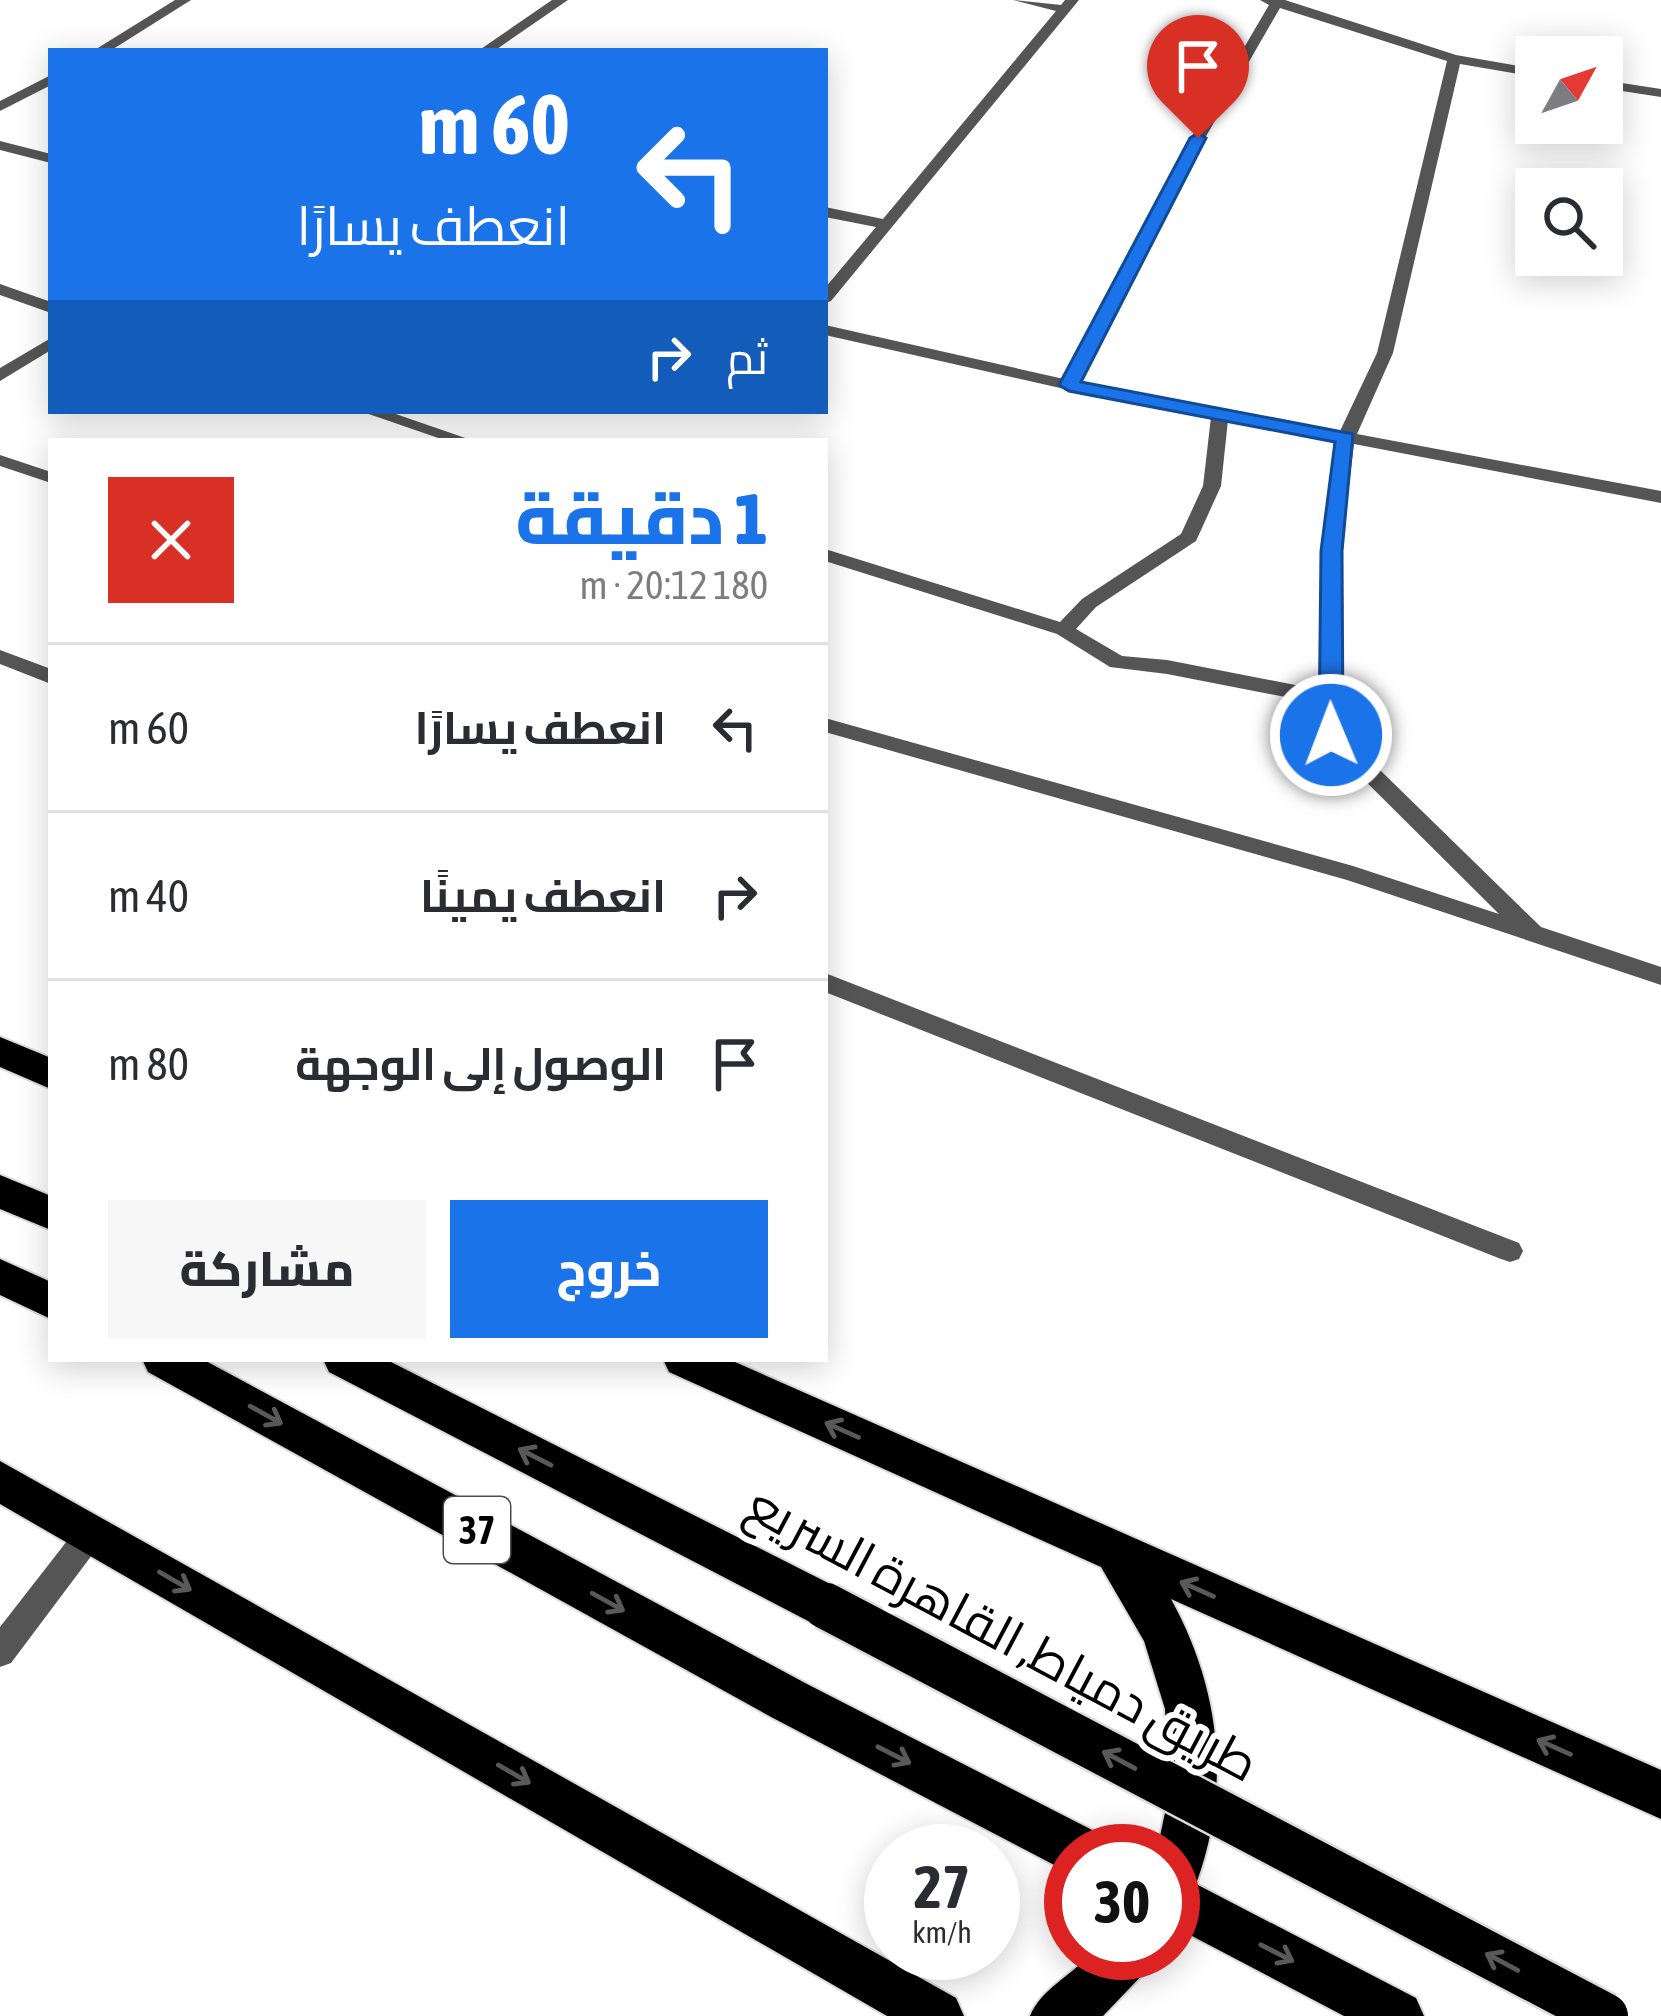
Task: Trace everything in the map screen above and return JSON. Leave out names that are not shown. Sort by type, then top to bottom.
[{"type":"highway","points":[[0,1052],[48,1073]]},
{"type":"highway","points":[[0,1191],[48,1213]]},
{"type":"highway","points":[[0,1276],[48,1300]]},
{"type":"highway","name":"37","points":[[168,1362],[790,1701],[1044,1832]]},
{"type":"highway","name":"طريق دمياط, القاهرة السريع","points":[[350,1362],[826,1606],[1605,2016]]},
{"type":"highway","points":[[692,1362],[1661,1795]]},
{"type":"highway","points":[[0,1481],[938,2016]]},
{"type":"highway","points":[[1117,1553],[1168,1632],[1194,1726],[1187,1824]]},
{"type":"highway","points":[[1200,1913],[1399,2016]]},
{"type":"highway","points":[[1056,2016],[1102,1980]]},
{"type":"street","points":[[112,48],[184,0]]},
{"type":"street","points":[[489,48],[561,0]]},
{"type":"street","points":[[1020,0],[1068,5]]},
{"type":"street","points":[[1069,385],[1274,1],[1454,59],[1515,69]]},
{"type":"street","points":[[828,294],[1068,5]]},
{"type":"street","points":[[1454,59],[1385,352],[1346,438],[1331,551],[1331,735],[1532,932]]},
{"type":"street","points":[[0,107],[48,81]]},
{"type":"street","points":[[1623,87],[1661,93]]},
{"type":"street","points":[[0,145],[48,159]]},
{"type":"street","points":[[828,213],[886,224]]},
{"type":"street","points":[[0,289],[48,307]]},
{"type":"street","points":[[828,331],[1069,385],[1661,496]]},
{"type":"street","points":[[0,376],[48,345]]},
{"type":"street","points":[[380,414],[456,438]]},
{"type":"street","points":[[1064,630],[1089,603],[1189,536],[1212,486],[1220,414]]},
{"type":"street","points":[[0,460],[48,477]]},
{"type":"street","points":[[828,556],[1064,630],[1117,662],[1167,667],[1330,699]]},
{"type":"street","points":[[0,657],[48,676]]},
{"type":"street","points":[[828,726],[1353,874],[1661,976]]},
{"type":"street","points":[[828,983],[1510,1251]]},
{"type":"street","points":[[0,1652],[92,1533]]},
{"type":"route","points":[[1198,138],[1069,385],[1346,438],[1331,551],[1331,735]]}]
